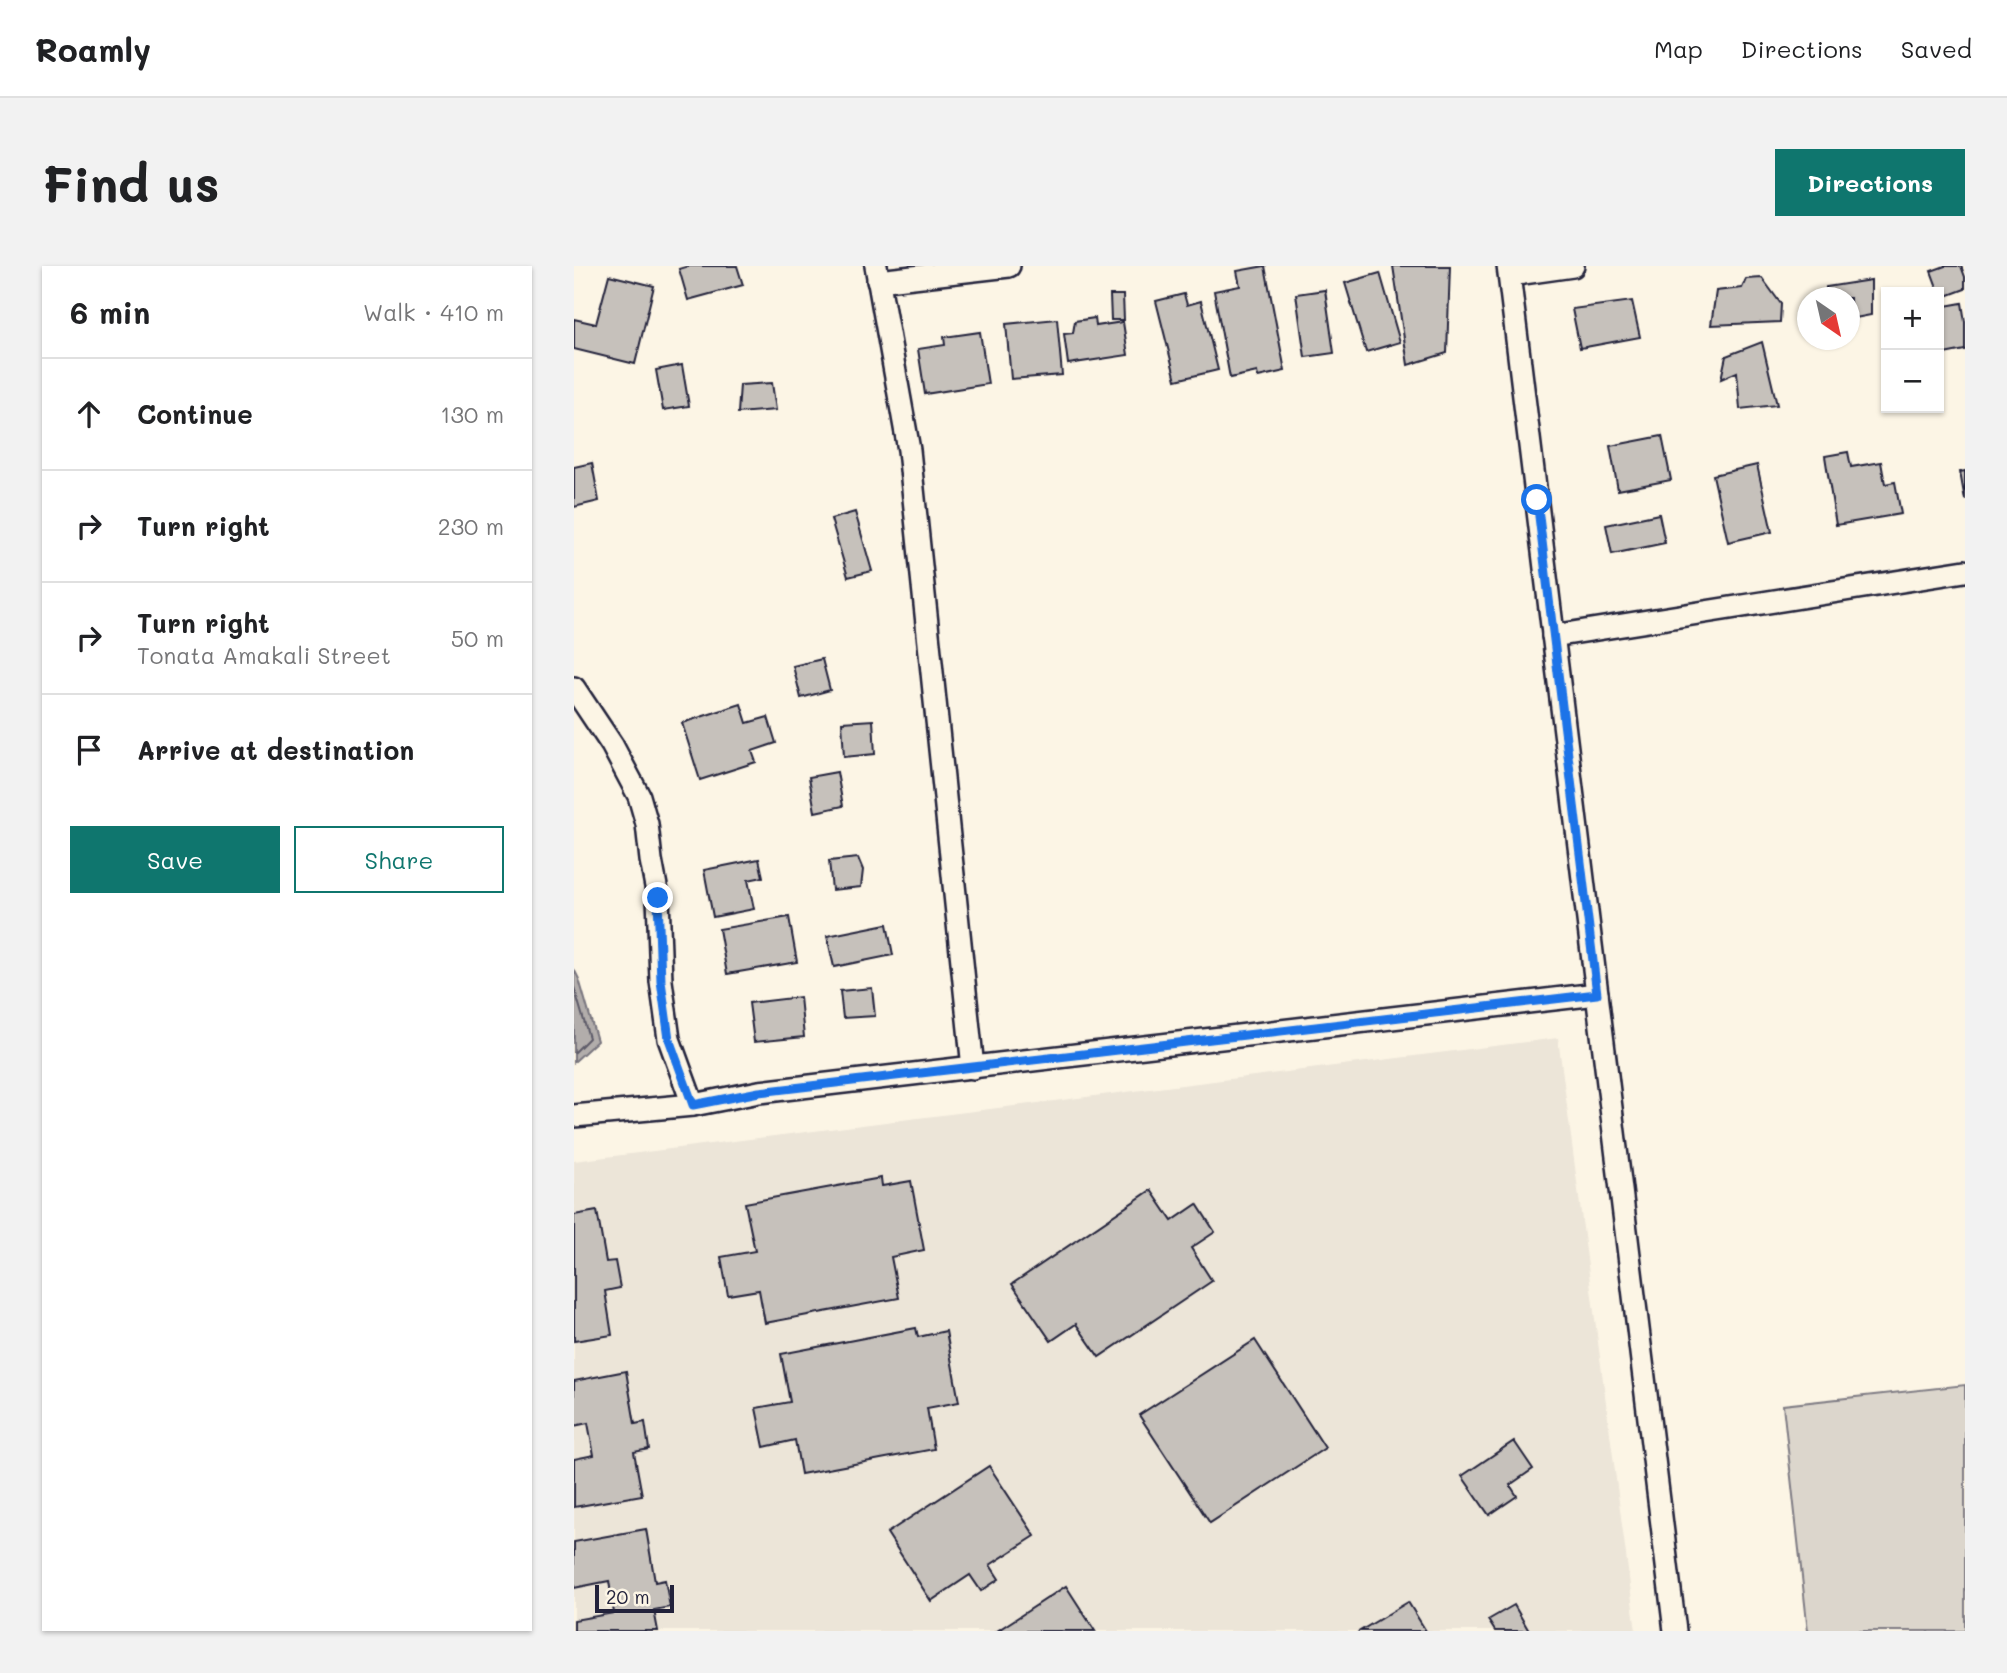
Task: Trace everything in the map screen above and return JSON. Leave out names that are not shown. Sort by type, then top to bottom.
[{"type":"street","points":[[973,1068],[909,450],[877,274],[1009,266]]},
{"type":"street","points":[[1573,266],[1509,270],[1675,1631]]},
{"type":"street","points":[[1553,636],[1965,571]]},
{"type":"street","points":[[574,688],[612,745],[639,796],[648,824],[658,898],[661,981],[669,1039],[693,1105]]},
{"type":"street","points":[[574,1116],[693,1105],[759,1092],[1597,994]]},
{"type":"shaded area","points":[[1558,1038],[1636,1631],[574,1631],[574,1161]]},
{"type":"shaded area","points":[[1965,1385],[1965,1631],[1808,1631],[1783,1405]]},
{"type":"water","points":[[574,969],[597,1041],[574,1062]]},
{"type":"building","points":[[689,266],[737,266],[743,285],[688,300],[679,269]]},
{"type":"building","points":[[1265,266],[1285,371],[1258,377],[1257,372],[1230,378],[1214,291],[1240,286],[1237,271]]},
{"type":"building","points":[[1393,266],[1450,266],[1447,353],[1408,365]]},
{"type":"building","points":[[1945,266],[1961,266],[1965,289],[1944,297],[1944,287],[1937,287],[1931,271]]},
{"type":"building","points":[[1380,273],[1400,342],[1366,352],[1345,283]]},
{"type":"building","points":[[609,275],[654,286],[635,364],[574,349],[574,319],[596,324]]},
{"type":"building","points":[[1762,278],[1781,304],[1780,322],[1711,325],[1716,291],[1742,288],[1746,279]]},
{"type":"building","points":[[1871,280],[1871,315],[1860,317],[1860,287],[1826,287]]},
{"type":"building","points":[[1325,290],[1334,353],[1305,357],[1296,294]]},
{"type":"building","points":[[1184,294],[1187,305],[1201,301],[1218,370],[1176,380],[1156,301]]},
{"type":"building","points":[[1110,295],[1123,295],[1124,320],[1111,320]]},
{"type":"building","points":[[1632,301],[1640,337],[1580,348],[1572,309]]},
{"type":"building","points":[[1962,303],[1965,350],[1944,354],[1944,306]]},
{"type":"building","points":[[1095,318],[1096,326],[1123,322],[1128,355],[1068,364],[1064,334],[1073,333],[1075,321]]},
{"type":"building","points":[[1057,319],[1062,375],[1011,379],[1006,324]]},
{"type":"building","points":[[980,332],[988,384],[925,394],[918,349],[945,345],[944,337]]},
{"type":"building","points":[[1762,342],[1777,405],[1740,409],[1737,372],[1721,379],[1726,356]]},
{"type":"building","points":[[682,365],[689,406],[663,410],[656,370]]},
{"type":"building","points":[[772,383],[776,410],[738,413],[740,385]]},
{"type":"building","points":[[1662,436],[1671,480],[1618,490],[1610,446]]},
{"type":"building","points":[[1848,452],[1851,467],[1881,462],[1885,484],[1895,482],[1901,514],[1836,525],[1825,456]]},
{"type":"building","points":[[592,463],[599,501],[574,507],[574,467]]},
{"type":"building","points":[[1757,465],[1772,532],[1728,542],[1713,475]]},
{"type":"building","points":[[1965,471],[1965,500],[1960,472]]},
{"type":"building","points":[[855,512],[872,571],[848,577],[831,519]]},
{"type":"building","points":[[1659,514],[1665,543],[1612,554],[1606,525]]},
{"type":"building","points":[[822,659],[830,690],[801,698],[793,666]]},
{"type":"building","points":[[741,704],[747,723],[768,717],[776,743],[752,751],[756,762],[700,780],[682,723]]},
{"type":"building","points":[[873,720],[875,754],[844,757],[842,722]]},
{"type":"building","points":[[837,772],[843,806],[815,812],[809,777]]},
{"type":"building","points":[[858,858],[863,870],[861,887],[832,890],[829,861]]},
{"type":"building","points":[[759,859],[763,877],[748,880],[754,909],[713,917],[704,870]]},
{"type":"building","points":[[789,917],[797,962],[727,974],[719,929]]},
{"type":"building","points":[[887,924],[893,955],[834,967],[827,936]]},
{"type":"building","points":[[872,988],[875,1016],[843,1018],[840,991]]},
{"type":"building","points":[[800,997],[804,1037],[754,1042],[749,1003]]},
{"type":"building","points":[[881,1178],[882,1186],[911,1181],[924,1250],[891,1257],[899,1298],[765,1323],[759,1290],[728,1295],[721,1257],[755,1251],[745,1203]]},
{"type":"building","points":[[1151,1190],[1172,1221],[1197,1204],[1215,1232],[1191,1248],[1212,1281],[1099,1357],[1076,1324],[1051,1341],[1012,1284]]},
{"type":"building","points":[[597,1211],[606,1262],[615,1261],[620,1288],[605,1291],[612,1335],[574,1341],[574,1215]]},
{"type":"building","points":[[916,1328],[918,1337],[946,1331],[959,1402],[927,1408],[934,1449],[801,1474],[795,1440],[764,1447],[756,1408],[790,1402],[781,1354]]},
{"type":"building","points":[[1255,1340],[1325,1448],[1210,1523],[1139,1415]]},
{"type":"building","points":[[626,1371],[635,1424],[645,1422],[649,1449],[634,1452],[642,1495],[574,1507],[574,1459],[594,1455],[588,1423],[574,1426],[574,1381]]},
{"type":"building","points":[[1514,1441],[1533,1469],[1510,1485],[1517,1496],[1489,1515],[1462,1476]]},
{"type":"building","points":[[989,1466],[1035,1536],[990,1565],[999,1579],[981,1591],[970,1575],[931,1601],[887,1533]]},
{"type":"building","points":[[646,1529],[655,1582],[665,1580],[670,1607],[654,1610],[658,1631],[574,1631],[574,1620],[614,1613],[609,1581],[574,1588],[574,1542]]},
{"type":"building","points":[[1066,1586],[1095,1631],[997,1631]]},
{"type":"building","points":[[1408,1602],[1426,1631],[1360,1631]]},
{"type":"building","points":[[1514,1605],[1529,1631],[1495,1631],[1488,1620]]},
{"type":"route","points":[[658,898],[661,981],[669,1039],[693,1105],[759,1092],[1597,994],[1537,500]]}]
